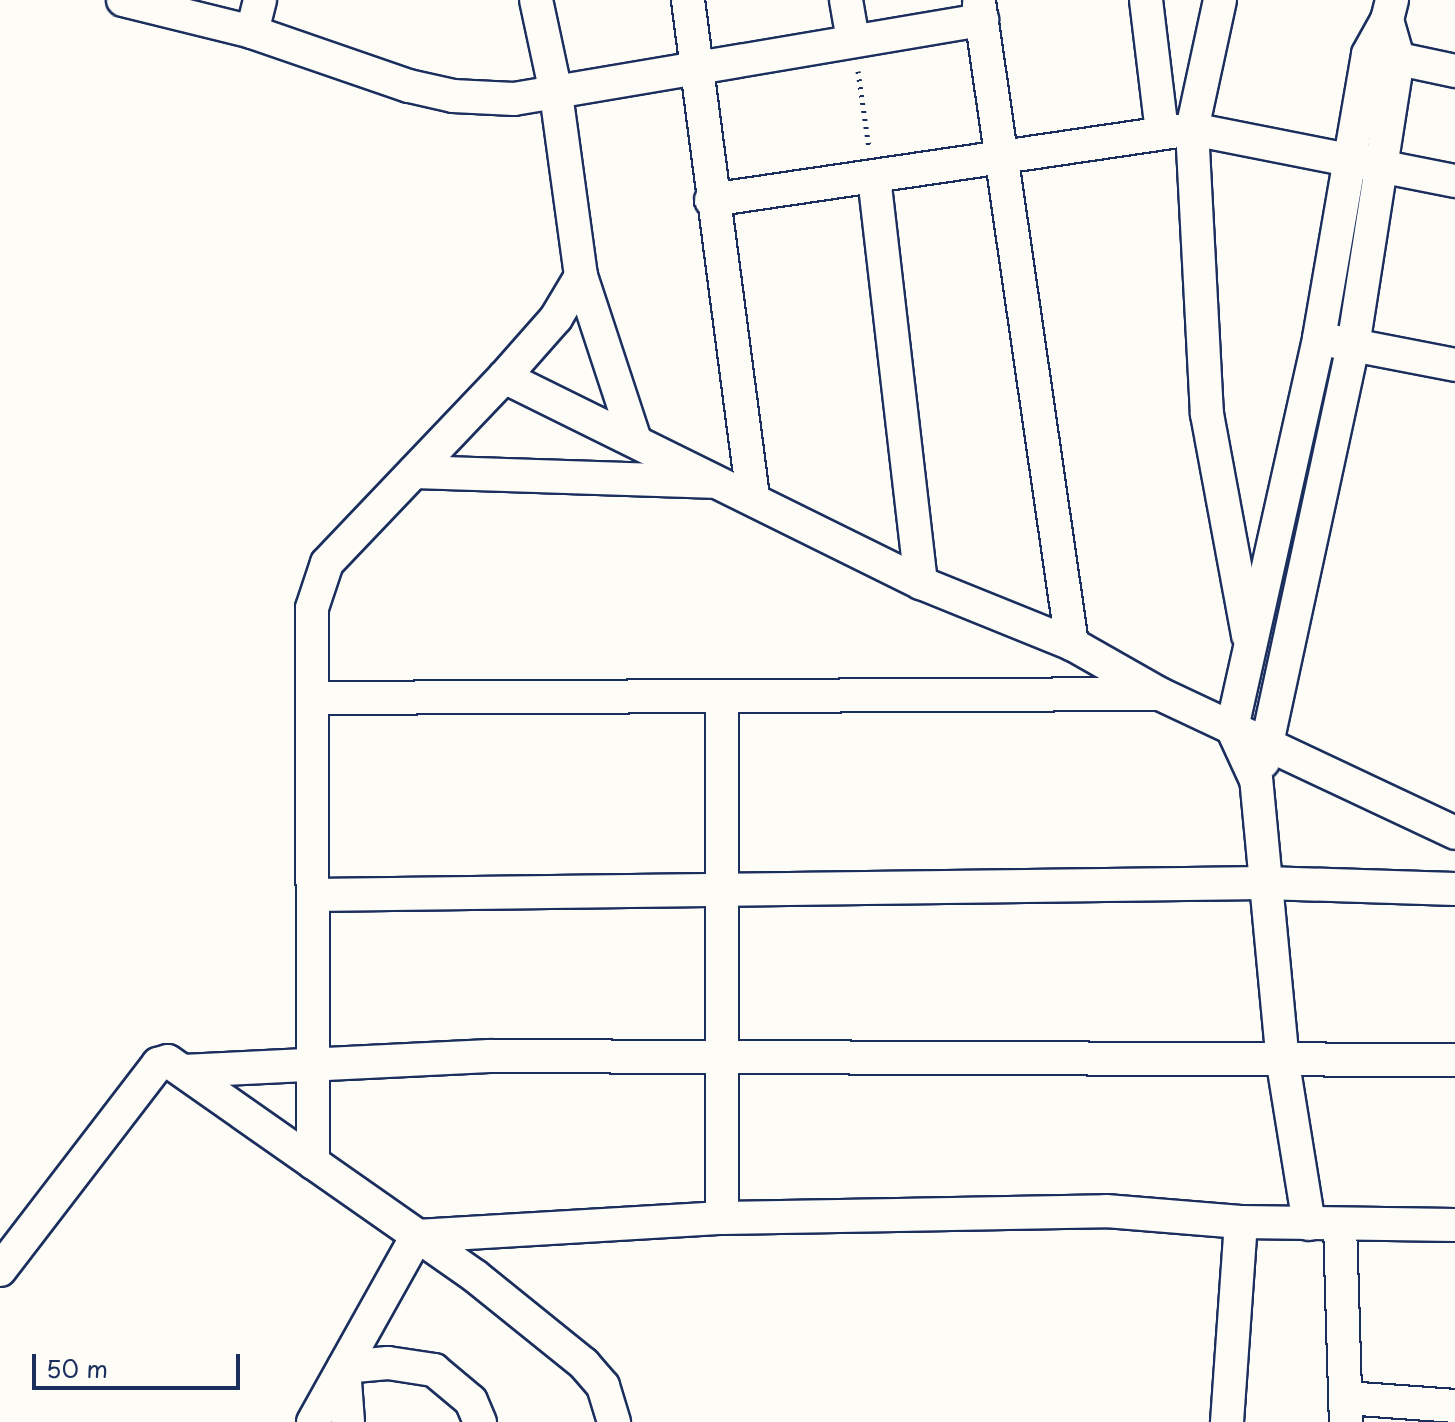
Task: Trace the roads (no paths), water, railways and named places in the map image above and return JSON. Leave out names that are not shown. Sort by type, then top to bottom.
[{"type":"street","points":[[123,0],[252,32],[453,96],[514,99],[853,40],[981,10],[1072,644]]},
{"type":"street","points":[[252,32],[260,0]]},
{"type":"street","points":[[536,0],[556,93],[581,276],[635,440]]},
{"type":"street","points":[[688,0],[711,200],[753,497]]},
{"type":"street","points":[[846,0],[853,40]]},
{"type":"street","points":[[1146,0],[1177,131],[1207,414],[1250,648]]},
{"type":"street","points":[[1177,131],[1220,0]]},
{"type":"street","points":[[1256,780],[1270,745],[1353,346],[1380,167],[1383,56],[1390,10]]},
{"type":"street","points":[[1383,56],[1455,71]]},
{"type":"street","points":[[1383,56],[1348,162],[1319,338],[1232,728],[1256,780],[1283,1063],[1324,1224],[1346,1410],[1455,1406]]},
{"type":"street","points":[[711,200],[1177,131],[1455,181]]},
{"type":"street","points":[[874,177],[921,583]]},
{"type":"street","points":[[313,1163],[312,608],[317,582],[327,563],[556,318],[581,276]]},
{"type":"street","points":[[1319,338],[1455,365]]},
{"type":"street","points":[[504,377],[753,497],[921,583],[1072,644],[1160,694],[1455,833]]},
{"type":"street","points":[[414,472],[722,483]]},
{"type":"street","points":[[312,698],[1160,694]]},
{"type":"street","points":[[722,696],[719,1059],[722,1218]]},
{"type":"street","points":[[313,895],[1265,883],[1455,889]]},
{"type":"street","points":[[184,1071],[489,1056],[1283,1063],[1455,1060]]},
{"type":"street","points":[[0,1270],[158,1064],[168,1061],[417,1236],[584,1364],[603,1386],[614,1422]]},
{"type":"street","points":[[417,1236],[722,1218],[1106,1211],[1241,1222],[1455,1225]]},
{"type":"street","points":[[1227,1422],[1241,1222]]},
{"type":"street","points":[[313,1422],[417,1236]]},
{"type":"street","points":[[344,1367],[414,1363],[434,1370],[471,1401],[480,1422]]},
{"type":"street","points":[[344,1367],[348,1422]]}]
